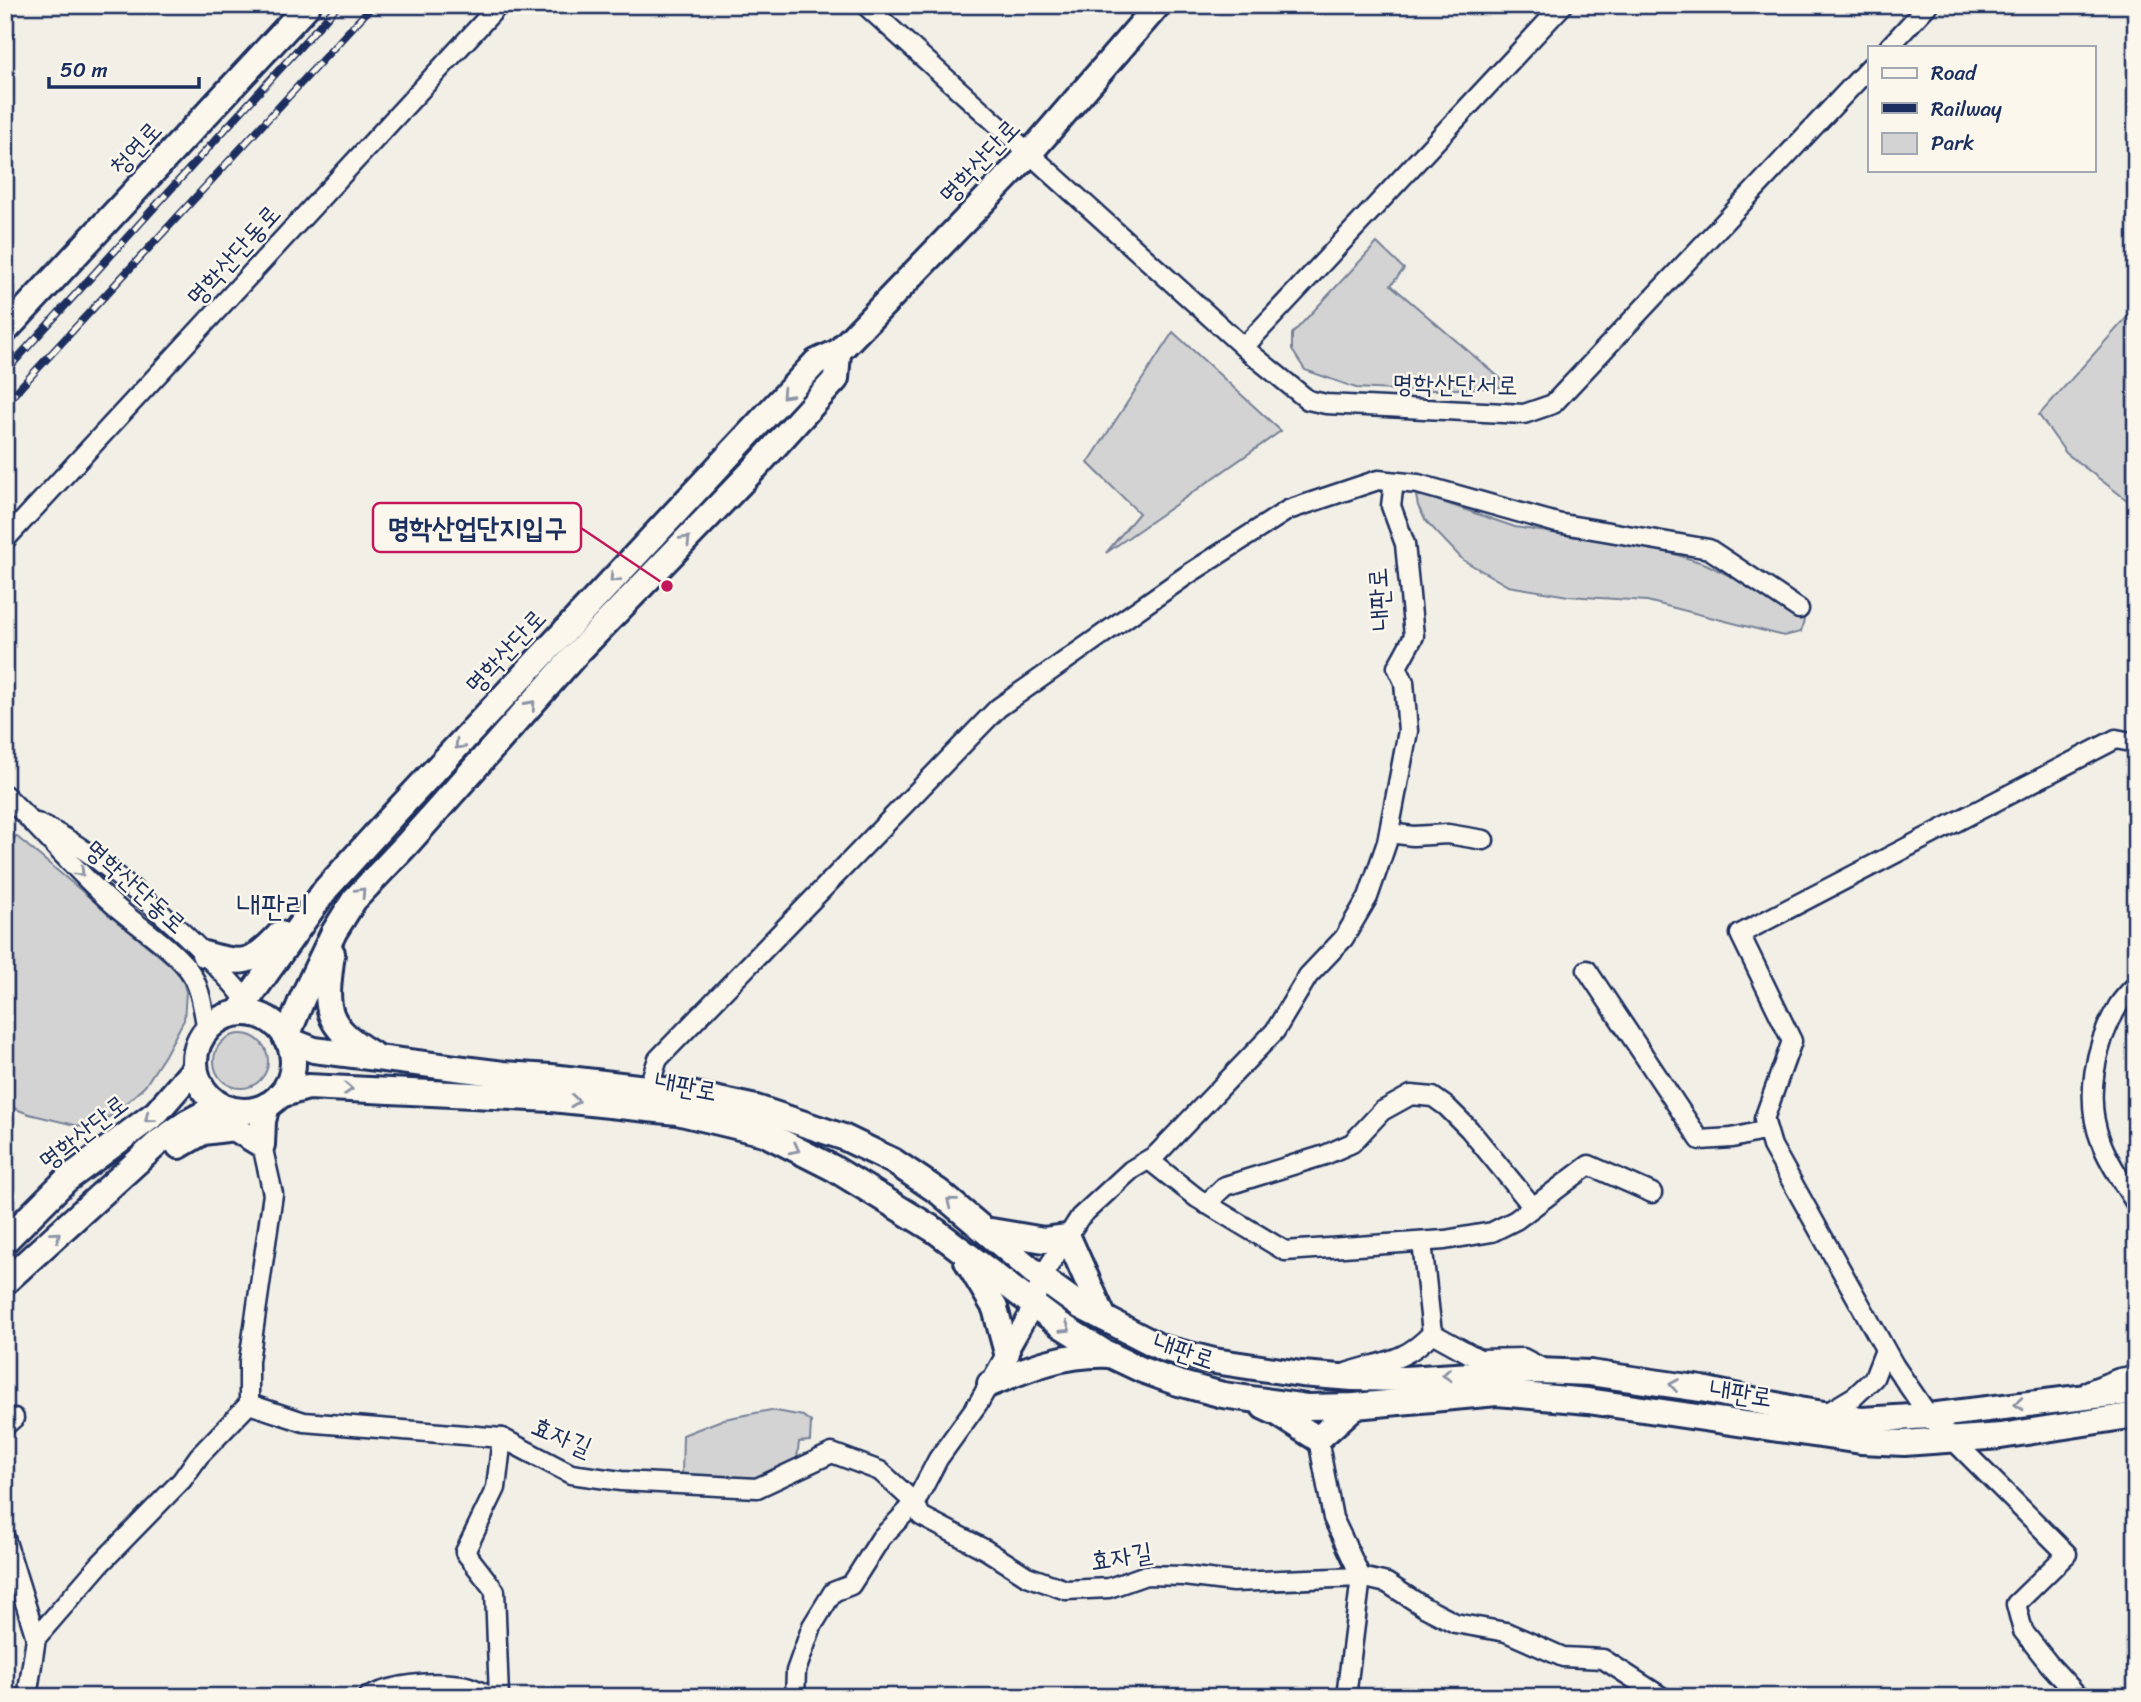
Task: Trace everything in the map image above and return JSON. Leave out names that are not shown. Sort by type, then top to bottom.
[{"type":"street","name":"청연로","points":[[5,331],[308,5]]},
{"type":"street","name":"명학산단동로","points":[[5,540],[499,5]]},
{"type":"street","name":"명학산단서로","points":[[865,5],[1244,347],[1308,400],[1326,404],[1524,414],[1553,404],[1868,69]]},
{"type":"street","name":"명학산단로","points":[[247,1009],[324,893],[394,814],[816,362],[838,352],[1029,153],[1158,5]]},
{"type":"street","points":[[1244,347],[1563,5]]},
{"type":"street","points":[[1890,46],[1928,5]]},
{"type":"street","name":"명학산단로","points":[[286,1039],[334,932],[354,900],[577,653],[757,466],[836,379],[838,352]]},
{"type":"street","points":[[648,1088],[658,1059],[998,708],[1187,575],[1288,510],[1378,480],[1418,484],[1557,523],[1709,549],[1799,609]]},
{"type":"street","name":"내판로","points":[[1041,1278],[1080,1217],[1131,1170],[1165,1147],[1275,1031],[1308,976],[1344,938],[1368,897],[1389,833],[1408,732],[1404,682],[1397,667],[1414,636],[1405,544],[1391,506],[1394,482]]},
{"type":"street","points":[[2080,1697],[2049,1664],[2024,1631],[2016,1604],[2067,1555],[1929,1416],[1885,1349],[1772,1146],[1764,1119],[1792,1041],[1740,934],[2116,739],[2136,744]]},
{"type":"street","name":"명학산단동로","points":[[5,795],[114,905],[173,953],[190,971],[201,998],[207,1030]]},
{"type":"street","points":[[34,822],[61,834],[106,866],[204,954],[247,1009],[270,1021],[283,1032],[290,1047],[292,1064],[289,1080],[263,1121],[261,1145],[273,1194],[249,1360],[250,1404],[199,1456],[182,1480],[100,1564],[36,1638]]},
{"type":"street","points":[[1389,833],[1413,836],[1448,834],[1484,840]]},
{"type":"street","points":[[204,954],[239,961],[261,955],[289,924],[324,893]]},
{"type":"street","points":[[334,932],[328,984],[330,1014],[346,1038],[378,1058]]},
{"type":"street","points":[[1587,970],[1700,1140],[1732,1138],[1767,1130]]},
{"type":"street","points":[[2136,985],[2118,1006],[2100,1049],[2094,1075],[2092,1109],[2101,1142],[2136,1204]]},
{"type":"street","points":[[247,1009],[223,1017],[207,1030],[196,1052],[195,1068],[208,1096],[220,1105],[235,1110],[252,1110],[274,1100]]},
{"type":"street","name":"내판로","points":[[286,1039],[314,1050],[503,1074],[681,1092],[756,1108],[843,1137],[893,1161],[939,1192],[1041,1278],[1080,1306],[1163,1348],[1214,1361],[1335,1377],[1405,1379],[1474,1373],[1590,1373],[1662,1383],[1861,1420],[1929,1416],[2136,1391]]},
{"type":"street","name":"명학산단로","points":[[5,1241],[66,1180],[156,1113],[195,1068]]},
{"type":"street","name":"내판로","points":[[274,1100],[308,1087],[552,1099],[677,1112],[764,1133],[833,1168],[936,1231],[1059,1324],[1111,1355],[1178,1383],[1241,1398],[1306,1407],[1355,1406],[1497,1393],[1588,1401],[1861,1441],[1905,1443],[2001,1436],[2136,1415]]},
{"type":"street","points":[[1206,1204],[1225,1186],[1352,1143],[1382,1111],[1411,1095],[1433,1097],[1447,1107],[1469,1129],[1533,1207]]},
{"type":"street","points":[[5,1282],[159,1142],[220,1105]]},
{"type":"street","points":[[81,1215],[96,1215],[171,1150],[203,1132],[234,1128],[261,1145]]},
{"type":"street","points":[[1149,1160],[1206,1204],[1285,1251],[1422,1242],[1492,1232],[1516,1220],[1589,1165],[1652,1192]]},
{"type":"street","points":[[986,1230],[1044,1240],[1068,1237],[1104,1318]]},
{"type":"street","points":[[1335,1377],[1375,1363],[1399,1359],[1418,1349],[1432,1333],[1422,1242]]},
{"type":"street","points":[[959,1249],[995,1308],[1007,1353]]},
{"type":"street","points":[[795,1697],[796,1671],[813,1626],[833,1592],[851,1584],[881,1538],[915,1503],[938,1460],[990,1384],[1034,1305],[1041,1278]]},
{"type":"street","points":[[1432,1333],[1451,1341],[1479,1359],[1523,1357],[1549,1371]]},
{"type":"street","points":[[1825,1414],[1855,1396],[1874,1378],[1885,1349]]},
{"type":"street","points":[[990,1384],[1035,1365],[1063,1357],[1111,1355]]},
{"type":"street","points":[[2070,1398],[2119,1378],[2136,1375]]},
{"type":"street","points":[[1241,1398],[1279,1414],[1318,1439],[1333,1518],[1361,1577],[1346,1697]]},
{"type":"street","name":"효자길","points":[[250,1404],[304,1422],[502,1438],[571,1474],[621,1481],[757,1488],[832,1453],[880,1471],[915,1503],[921,1516],[986,1550],[1027,1576],[1066,1590],[1109,1588],[1146,1575],[1233,1582],[1361,1577],[1387,1583],[1455,1623],[1506,1632],[1563,1657],[1603,1659],[1662,1697]]},
{"type":"street","points":[[1318,1439],[1355,1406]]},
{"type":"street","name":"효자길","points":[[499,1697],[495,1591],[465,1552],[496,1488],[502,1438]]},
{"type":"street","points":[[5,1538],[36,1638],[27,1695]]},
{"type":"street","points":[[368,1697],[382,1690],[427,1684],[463,1685],[492,1697]]},
{"type":"green space","points":[[1377,243],[1404,269],[1391,285],[1501,379],[1501,387],[1411,391],[1356,388],[1305,370],[1292,350],[1292,334]]},
{"type":"green space","points":[[2136,307],[2136,507],[2066,453],[2039,415]]},
{"type":"green space","points":[[1173,332],[1281,431],[1106,553],[1139,513],[1088,463]]},
{"type":"green space","points":[[1416,496],[1425,496],[1515,527],[1658,549],[1706,564],[1758,590],[1804,620],[1801,632],[1784,636],[1647,601],[1568,596],[1508,586],[1463,560],[1426,521]]},
{"type":"green space","points":[[16,836],[181,974],[186,992],[184,1020],[145,1086],[113,1115],[87,1128],[29,1114],[5,1105],[5,849]]},
{"type":"green space","points":[[241,1034],[260,1042],[268,1061],[260,1080],[241,1088],[222,1080],[214,1061],[222,1042]]},
{"type":"green space","points":[[771,1410],[803,1416],[811,1422],[810,1441],[799,1442],[797,1459],[752,1480],[704,1480],[682,1475],[683,1435],[724,1419]]},
{"type":"railway","points":[[5,372],[338,5]]},
{"type":"railway","points":[[5,404],[373,5]]},
{"type":"place","name":"명학산업단지입구","points":[[667,586]]},
{"type":"district","name":"내판리","points":[[273,906]]}]
